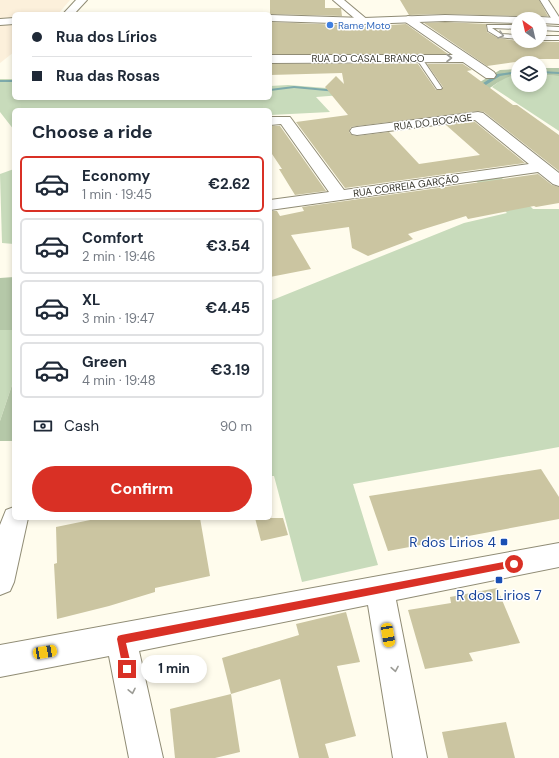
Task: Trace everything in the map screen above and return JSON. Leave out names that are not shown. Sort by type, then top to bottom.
[{"type":"street","points":[[70,12],[82,0]]},
{"type":"street","points":[[338,0],[364,21]]},
{"type":"street","points":[[544,0],[559,24]]},
{"type":"street","points":[[272,18],[364,21],[452,18],[511,20]]},
{"type":"street","name":"RUA DO CASAL BRANCO","points":[[408,19],[490,75]]},
{"type":"street","points":[[1,22],[12,21]]},
{"type":"street","points":[[547,21],[559,24]]},
{"type":"street","name":"RUA DO CASAL BRANCO","points":[[272,59],[466,58]]},
{"type":"street","name":"RUA DO BOCAGE","points":[[358,131],[478,116],[559,181]]},
{"type":"street","points":[[272,120],[285,120],[340,196]]},
{"type":"street","name":"RUA CORREIA GARÇÃO","points":[[272,206],[541,166]]},
{"type":"street","points":[[0,582],[14,520]]},
{"type":"street","points":[[0,660],[121,639],[559,555]]},
{"type":"street","points":[[380,589],[410,758]]},
{"type":"street","points":[[121,639],[146,758]]},
{"type":"lane","points":[[547,27],[559,24]]},
{"type":"lane","points":[[511,27],[489,26],[490,30],[500,36],[511,37]]},
{"type":"lane","points":[[547,38],[559,38]]},
{"type":"lane","points":[[419,58],[439,88]]},
{"type":"shaded area","points":[[0,0],[70,0],[60,12],[12,12],[12,54],[0,63]]},
{"type":"green space","points":[[547,68],[559,68],[559,76],[547,75]]},
{"type":"green space","points":[[511,69],[511,76],[483,92],[475,85],[500,70]]},
{"type":"green space","points":[[547,75],[559,76],[559,131],[492,87],[506,76],[511,76],[511,92],[547,92]]},
{"type":"green space","points":[[0,79],[12,79],[12,100],[272,100],[272,86],[288,85],[339,89],[438,90],[441,93],[355,94],[316,97],[330,112],[272,115],[272,108],[12,108],[12,127],[0,112]]},
{"type":"green space","points":[[12,170],[12,244],[2,243],[0,174]]},
{"type":"green space","points":[[501,177],[533,209],[559,209],[559,447],[353,484],[378,565],[302,582],[274,476],[272,476],[272,300],[464,223],[507,213],[476,181]]},
{"type":"green space","points":[[12,277],[12,330],[0,330],[0,278]]},
{"type":"green space","points":[[0,330],[12,330],[12,385],[0,421]]},
{"type":"green space","points":[[12,385],[12,441],[0,441],[0,421]]},
{"type":"building","points":[[270,0],[325,0],[325,8],[341,8],[342,16],[272,14],[272,12],[270,12]]},
{"type":"building","points":[[400,0],[539,0],[546,12],[511,12],[511,16],[445,14],[409,15]]},
{"type":"building","points":[[272,22],[343,25],[343,28],[406,24],[448,54],[272,54]]},
{"type":"building","points":[[445,22],[487,24],[487,32],[498,38],[511,40],[511,48],[547,48],[547,42],[559,42],[559,59],[547,59],[547,56],[511,56],[511,63],[487,66],[424,23]]},
{"type":"building","points":[[272,64],[418,64],[436,90],[441,90],[443,87],[427,64],[463,64],[472,70],[467,71],[513,105],[517,105],[559,135],[559,171],[484,112],[478,111],[357,126],[351,127],[349,132],[352,135],[357,136],[389,132],[419,164],[480,155],[446,125],[475,122],[525,163],[345,188],[296,122],[348,115],[325,87],[336,76],[344,84],[342,73],[272,75]]},
{"type":"building","points":[[272,126],[280,126],[326,191],[295,195],[279,169],[282,169],[272,154]]},
{"type":"building","points":[[538,174],[552,185],[559,187],[559,203],[536,207],[534,206],[468,219],[466,216],[408,234],[413,239],[368,256],[352,248],[349,227],[291,235],[311,269],[272,277],[272,211],[277,211],[280,216],[304,211],[302,207]]},
{"type":"building","points":[[541,469],[559,497],[559,519],[388,551],[369,496]]},
{"type":"building","points":[[283,518],[288,535],[261,541],[256,520]]},
{"type":"building","points":[[90,520],[200,520],[210,576],[155,588],[155,592],[109,606],[57,619],[54,564],[57,563],[56,527]]},
{"type":"building","points":[[497,588],[520,643],[469,653],[473,661],[425,669],[408,610],[451,603],[450,597]]},
{"type":"building","points":[[346,612],[360,662],[337,666],[356,736],[325,744],[329,758],[299,758],[280,679],[231,694],[222,658],[299,635],[296,624]]},
{"type":"building","points":[[231,694],[240,752],[215,758],[175,758],[170,709]]},
{"type":"building","points":[[506,722],[515,758],[448,758],[442,732]]},
{"type":"waterway","points":[[547,72],[559,73]]},
{"type":"waterway","points":[[476,89],[499,75],[511,73]]},
{"type":"waterway","points":[[0,81],[12,81]]},
{"type":"waterway","points":[[272,90],[294,87],[337,91]]},
{"type":"place","name":"Rame Moto","points":[[330,25]]},
{"type":"place","name":"R dos Lirios 4","points":[[504,542]]},
{"type":"place","name":"R dos Lirios 7","points":[[499,580]]},
{"type":"route","points":[[127,669],[121,639],[514,564]]}]
